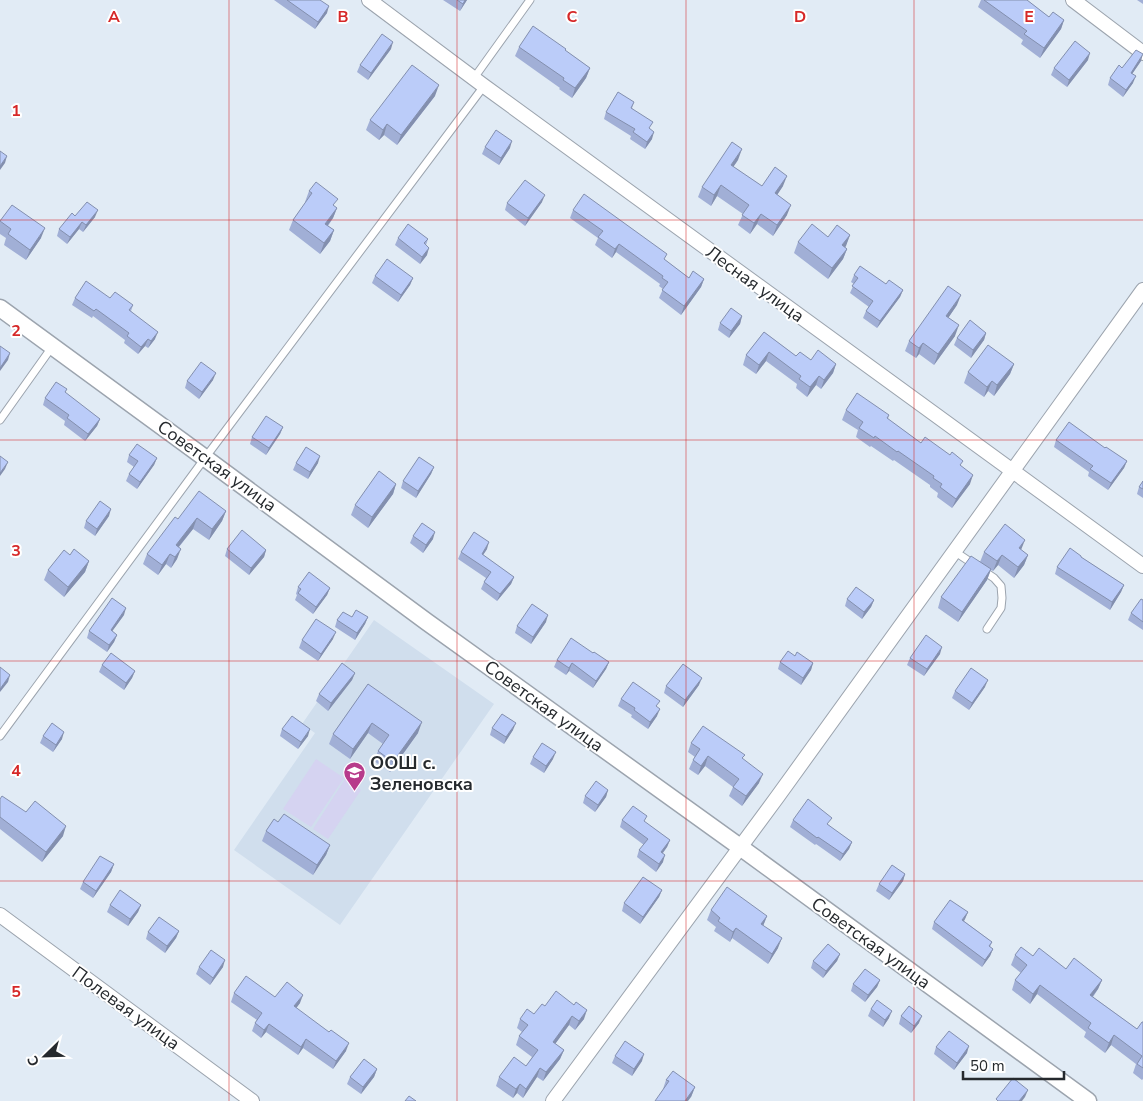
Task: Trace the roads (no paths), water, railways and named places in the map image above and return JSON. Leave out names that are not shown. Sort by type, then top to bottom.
[{"type":"street","name":"Лесная улица","points":[[369,0],[1143,566]]},
{"type":"street","points":[[1073,0],[1143,53]]},
{"type":"street","points":[[553,1101],[740,848],[1143,290]]},
{"type":"street","name":"Советская улица","points":[[0,308],[427,622],[1088,1101]]},
{"type":"street","name":"Полевая улица","points":[[0,915],[252,1101]]},
{"type":"lane","points":[[0,736],[206,458],[479,82],[530,0]]},
{"type":"lane","points":[[0,420],[52,346]]},
{"type":"lane","points":[[954,551],[994,578],[1001,586],[1001,608],[987,629]]},
{"type":"place","name":"ООШ с. Зеленовска","points":[[354,792]]}]
